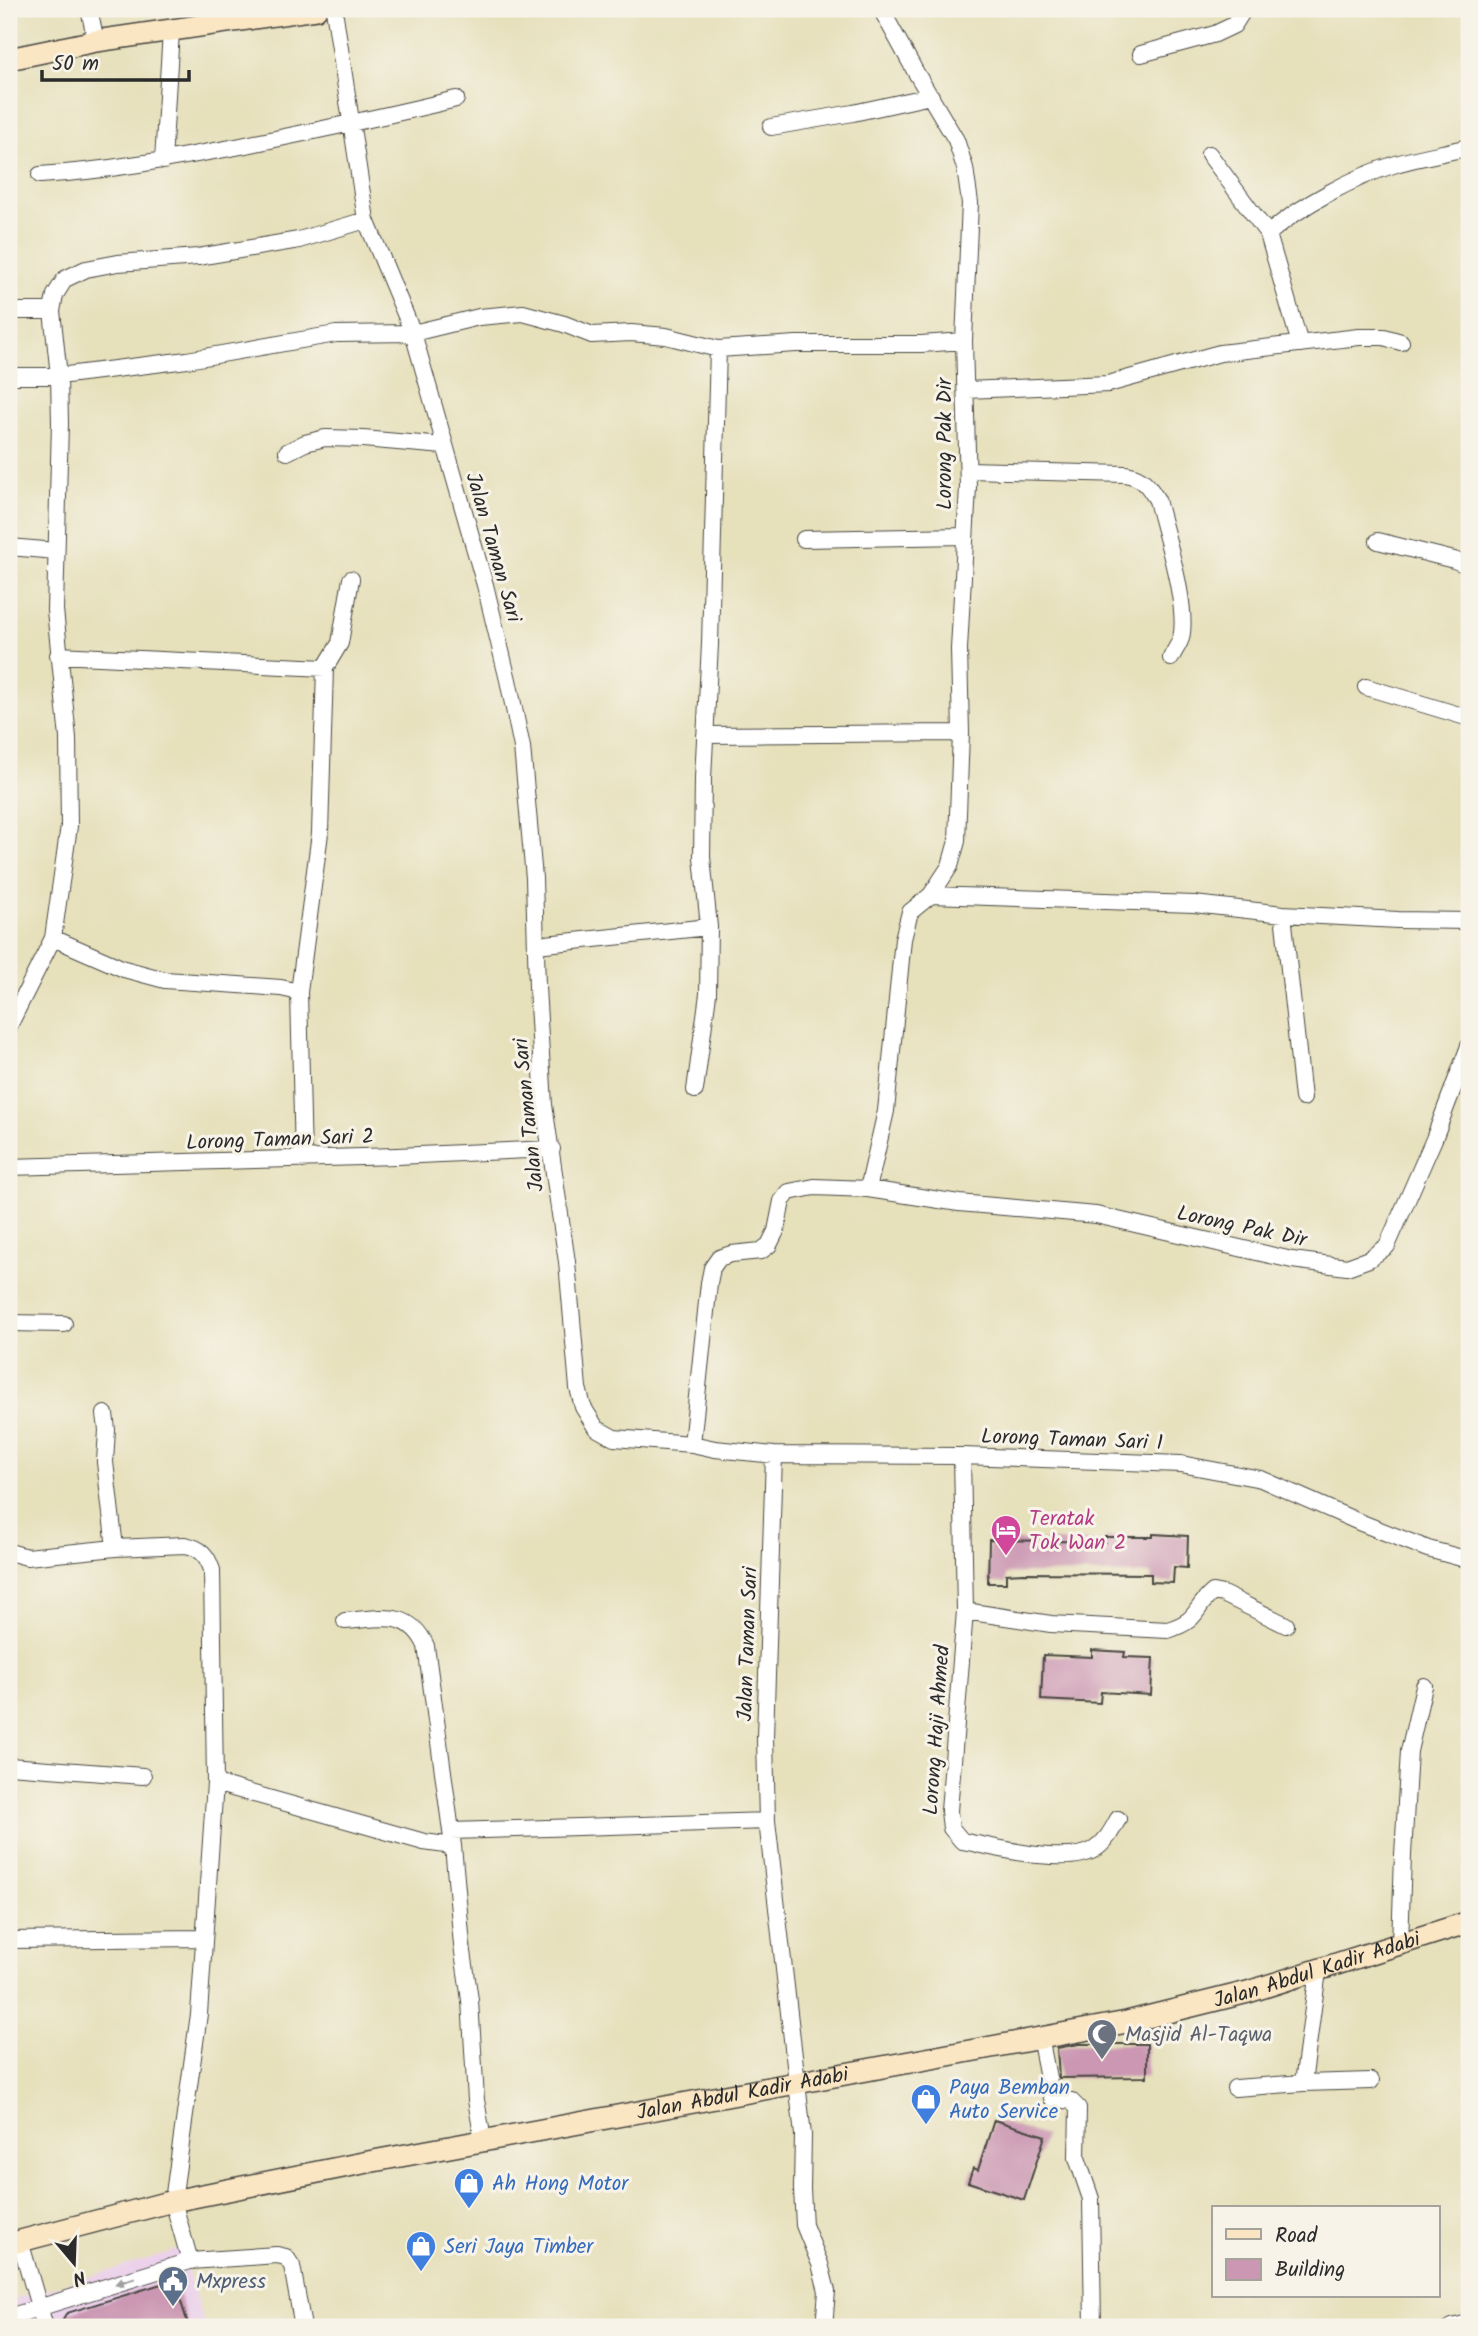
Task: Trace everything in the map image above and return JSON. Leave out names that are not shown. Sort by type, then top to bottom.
[{"type":"main road","points":[[9,59],[248,15],[316,9]]},
{"type":"main road","name":"Jalan Abdul Kadir Adabi","points":[[14,2243],[173,2201],[1188,2008],[1318,1972],[1469,1922]]},
{"type":"street","points":[[89,9],[96,41]]},
{"type":"street","name":"Jalan Taman Sari","points":[[334,9],[366,220],[413,333],[485,585],[509,680],[522,747],[534,878],[544,1105],[567,1262],[578,1388],[583,1407],[596,1428],[614,1438],[692,1444],[774,1455],[765,1738],[766,1821],[798,2081],[803,2135],[804,2225],[820,2264],[827,2291],[824,2327]]},
{"type":"street","name":"Lorong Pak Dir","points":[[869,1189],[886,1111],[903,939],[911,912],[931,895],[950,866],[957,841],[961,733],[959,649],[968,470],[964,341],[971,203],[965,168],[956,140],[881,9]]},
{"type":"street","points":[[1141,54],[1234,25],[1244,9]]},
{"type":"street","points":[[163,161],[171,31]]},
{"type":"street","points":[[771,127],[931,96]]},
{"type":"street","points":[[40,174],[92,172],[163,161],[351,125],[456,99]]},
{"type":"street","points":[[1268,234],[1283,220],[1342,187],[1394,165],[1469,147]]},
{"type":"street","points":[[1209,154],[1268,234],[1300,344]]},
{"type":"street","points":[[9,1026],[53,938],[69,827],[68,738],[55,610],[60,423],[59,376],[52,312],[55,295],[65,279],[86,269],[118,263],[198,257],[299,240],[366,220]]},
{"type":"street","points":[[9,311],[52,312]]},
{"type":"street","points":[[9,376],[59,376],[187,360],[336,334],[413,333],[479,317],[523,313],[592,335],[631,332],[666,336],[718,349],[796,344],[921,344],[964,341]]},
{"type":"street","points":[[966,390],[1108,384],[1220,353],[1359,337],[1384,337],[1401,342]]},
{"type":"street","points":[[695,1090],[708,994],[709,927],[702,857],[718,349]]},
{"type":"street","points":[[287,452],[305,443],[325,438],[444,446]]},
{"type":"street","points":[[968,470],[1125,474],[1137,476],[1149,486],[1157,500],[1181,599],[1181,640],[1171,657]]},
{"type":"street","points":[[804,539],[964,536]]},
{"type":"street","points":[[1378,541],[1454,559],[1469,566]]},
{"type":"street","points":[[9,547],[56,551]]},
{"type":"street","points":[[303,1160],[299,992],[320,834],[325,668],[340,643],[351,579]]},
{"type":"street","points":[[58,655],[325,668]]},
{"type":"street","points":[[1366,687],[1469,718]]},
{"type":"street","points":[[705,735],[961,733]]},
{"type":"street","points":[[931,895],[1194,904],[1283,914],[1469,921]]},
{"type":"street","points":[[1283,914],[1303,1098]]},
{"type":"street","points":[[536,946],[709,927]]},
{"type":"street","points":[[53,938],[124,969],[164,980],[281,988],[299,992]]},
{"type":"street","name":"Lorong Pak Dir","points":[[692,1444],[712,1268],[719,1258],[761,1251],[769,1245],[776,1231],[782,1201],[789,1192],[814,1187],[869,1189],[959,1203],[1096,1215],[1292,1260],[1347,1267],[1369,1259],[1387,1246],[1434,1139],[1469,1046]]},
{"type":"street","name":"Lorong Taman Sari 2","points":[[9,1167],[303,1160],[552,1149]]},
{"type":"street","points":[[9,1323],[64,1324]]},
{"type":"street","points":[[105,1414],[106,1462],[115,1548]]},
{"type":"street","name":"Lorong Taman Sari 1","points":[[774,1455],[962,1456],[1181,1464],[1261,1479],[1428,1549],[1469,1560]]},
{"type":"street","name":"Lorong Haji Ahmed","points":[[962,1456],[965,1611],[949,1811],[951,1828],[962,1841],[1059,1857],[1077,1856],[1095,1849],[1107,1838],[1118,1819]]},
{"type":"street","points":[[9,1552],[27,1557],[115,1548],[185,1545],[196,1547],[204,1553],[212,1570],[215,1783],[199,2014],[173,2201],[190,2261]]},
{"type":"street","points":[[965,1611],[1051,1624],[1168,1630],[1184,1625],[1194,1617],[1213,1592],[1223,1594],[1286,1625]]},
{"type":"street","points":[[345,1621],[394,1618],[406,1621],[416,1628],[422,1637],[430,1670],[452,1838],[470,2000],[476,2100],[483,2140]]},
{"type":"street","points":[[1400,1945],[1409,1751],[1424,1686]]},
{"type":"street","points":[[9,1766],[143,1776]]},
{"type":"street","points":[[215,1783],[424,1842],[452,1838],[766,1821]]},
{"type":"street","points":[[9,1940],[203,1938]]},
{"type":"street","points":[[1303,2082],[1318,1972]]},
{"type":"street","points":[[1040,2037],[1052,2098],[1071,2101],[1079,2109],[1077,2158],[1091,2199],[1093,2327]]},
{"type":"street","points":[[1235,2088],[1303,2082],[1371,2081]]},
{"type":"street","points":[[14,2243],[45,2327]]},
{"type":"street","points":[[9,2317],[190,2261],[277,2255],[286,2257],[292,2266],[303,2327]]},
{"type":"street","points":[[1452,2327],[1469,2323]]},
{"type":"shaded area","points":[[181,2249],[205,2327],[9,2327],[9,2301]]},
{"type":"building","points":[[1153,1534],[1188,1536],[1187,1568],[1174,1567],[1173,1583],[1151,1582],[1151,1574],[1023,1573],[1006,1574],[1006,1583],[988,1583],[989,1540],[1105,1542],[1105,1537],[1153,1537]]},
{"type":"building","points":[[1092,1650],[1125,1652],[1124,1657],[1153,1658],[1151,1695],[1101,1692],[1100,1703],[1041,1700],[1043,1655],[1092,1657]]},
{"type":"building","name":"Masjid Al-Taqwa","points":[[1079,2044],[1147,2044],[1147,2077],[1059,2078],[1057,2048]]},
{"type":"building","points":[[994,2120],[1045,2136],[1024,2200],[968,2182],[973,2168],[978,2170]]},
{"type":"building","points":[[174,2280],[189,2327],[59,2327],[67,2313]]},
{"type":"place","name":"Teratak Tok Wan 2","points":[[1006,1557]]},
{"type":"place","name":"Masjid Al-Taqwa","points":[[1102,2061]]},
{"type":"place","name":"Paya Bemban Auto Service","points":[[926,2126]]},
{"type":"place","name":"Ah Hong Motor","points":[[469,2210]]},
{"type":"place","name":"Seri Jaya Timber","points":[[421,2273]]},
{"type":"place","name":"Mxpress","points":[[173,2308]]}]
